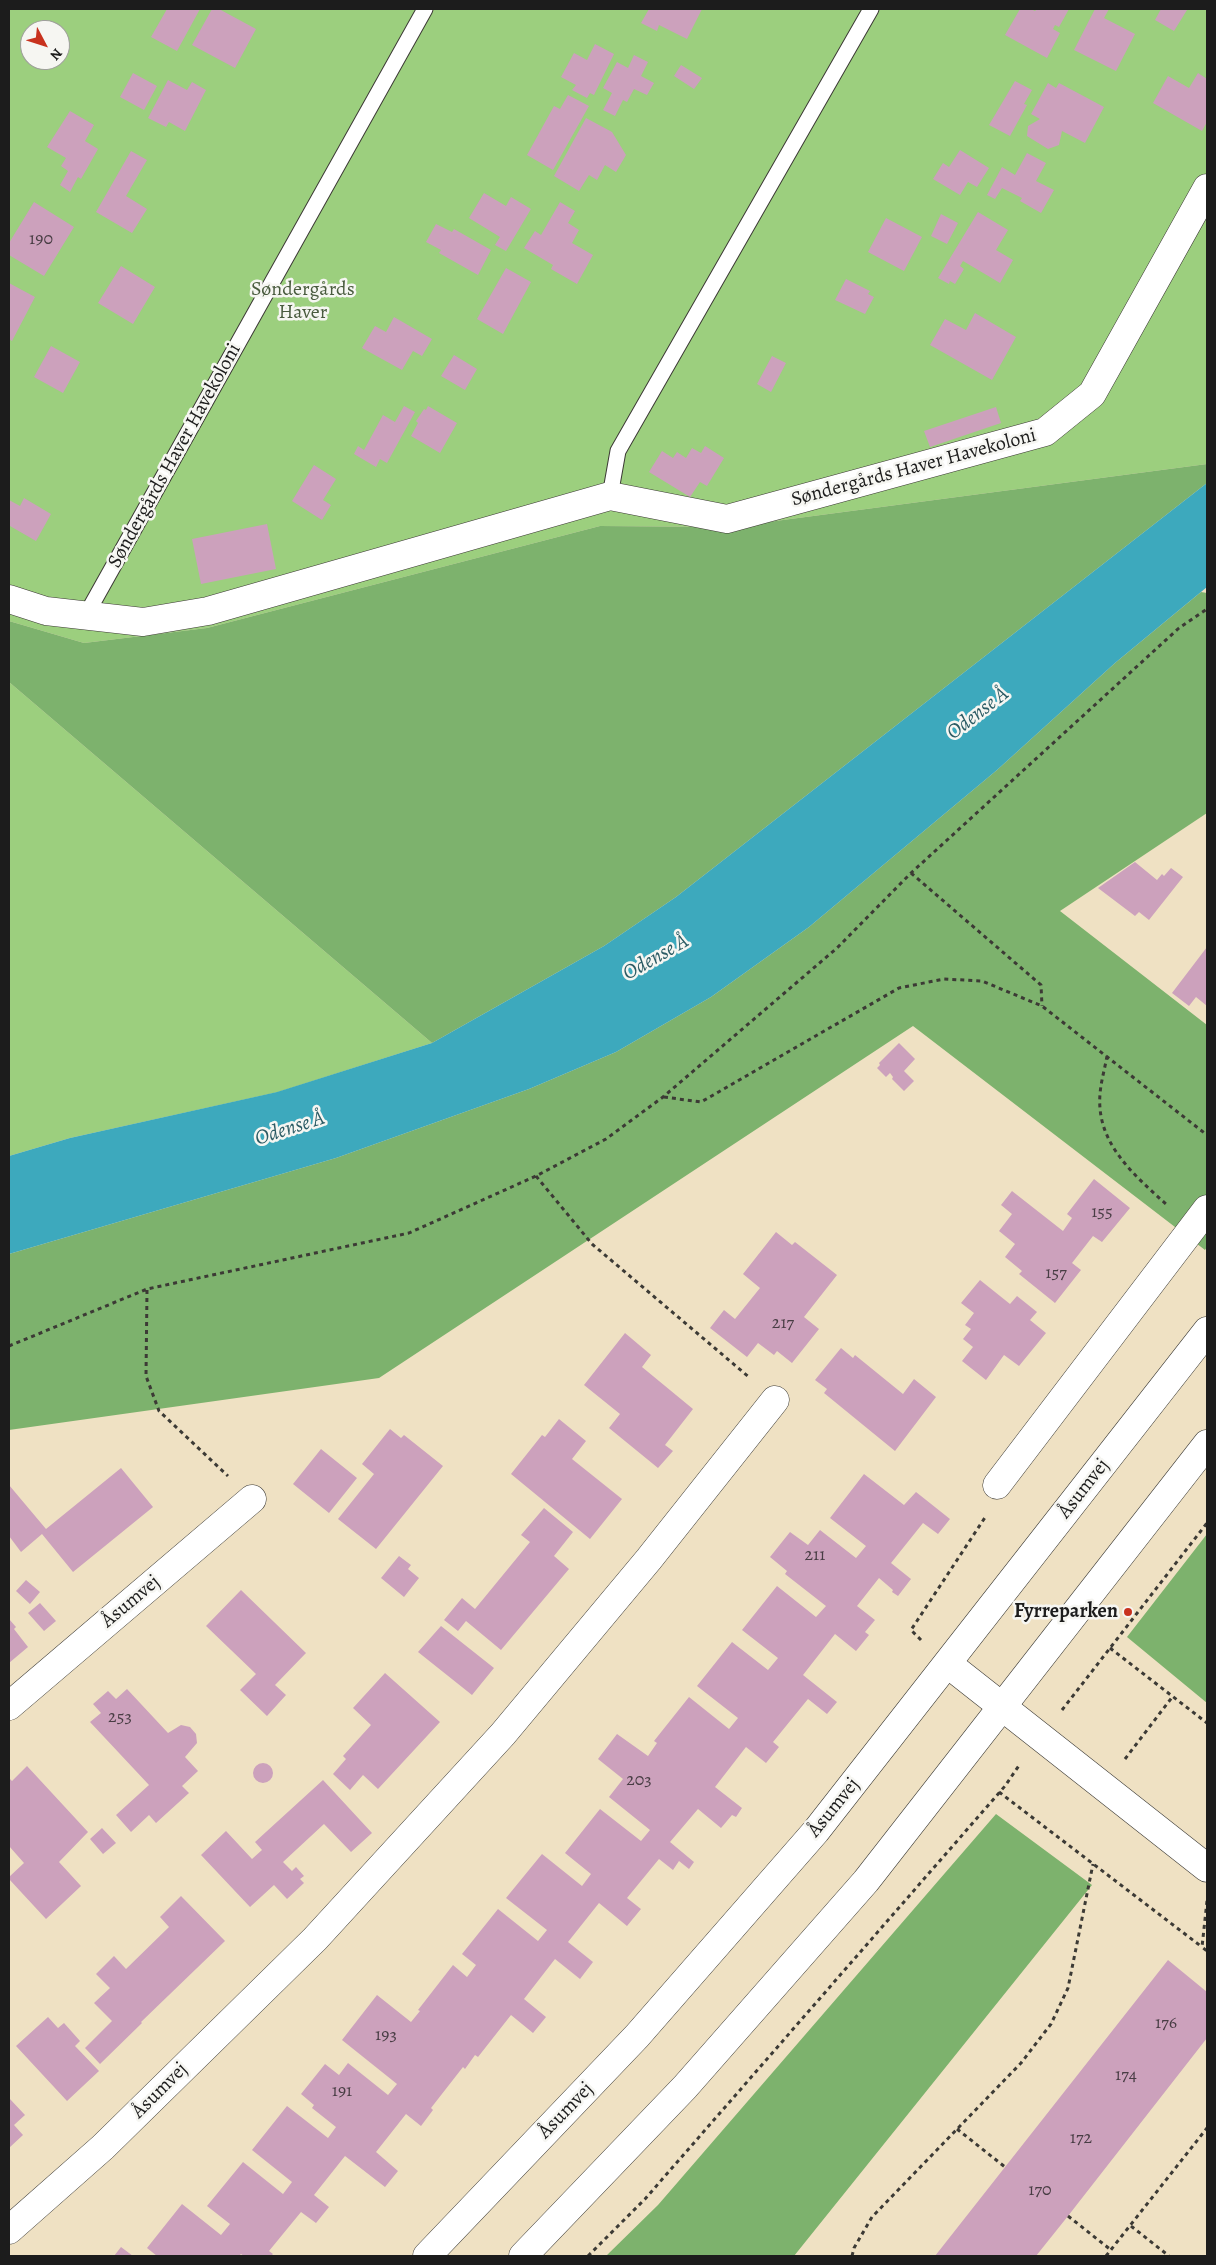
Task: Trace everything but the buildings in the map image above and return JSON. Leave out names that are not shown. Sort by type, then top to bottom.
[{"type":"street","name":"Søndergårds Haver Havekoloni","points":[[9,599],[46,611],[143,622],[208,611],[610,496],[727,519],[1045,432],[1092,394],[1207,188]]},
{"type":"street","points":[[997,1485],[1200,1219]]},
{"type":"street","name":"Åsumvej","points":[[427,2256],[637,2036],[816,1831],[1207,1331]]},
{"type":"street","name":"Åsumvej","points":[[9,2230],[103,2147],[315,1939],[503,1734],[649,1559],[775,1400]]},
{"type":"street","points":[[523,2256],[685,2087],[860,1888],[1207,1444]]},
{"type":"street","name":"Åsumvej","points":[[9,1706],[252,1499]]},
{"type":"street","points":[[948,1664],[1207,1868]]},
{"type":"lane","name":"Søndergårds Haver Havekoloni","points":[[86,615],[425,9]]},
{"type":"lane","points":[[610,496],[618,451],[872,9]]},
{"type":"path","points":[[9,1346],[147,1289],[409,1233],[536,1176],[606,1139],[664,1097],[837,948],[912,873],[1180,628],[1207,609]]},
{"type":"path","points":[[912,873],[1040,985],[1042,1006]]},
{"type":"path","points":[[664,1097],[700,1102],[899,988],[944,979],[982,981],[1042,1006],[1207,1135]]},
{"type":"path","points":[[1107,1056],[1100,1094],[1101,1123],[1115,1153],[1139,1180],[1200,1219]]},
{"type":"path","points":[[536,1176],[592,1244],[775,1400]]},
{"type":"path","points":[[147,1289],[146,1376],[159,1411],[252,1499]]},
{"type":"path","points":[[948,1664],[911,1630],[992,1507],[997,1485]]},
{"type":"path","points":[[588,2256],[645,2199],[999,1792],[1207,1523]]},
{"type":"path","points":[[1110,1648],[1207,1723]]},
{"type":"path","points":[[1104,1787],[1173,1696]]},
{"type":"path","points":[[999,1792],[1207,1951]]},
{"type":"path","points":[[852,2256],[854,2248],[872,2218],[1021,2063],[1051,2024],[1068,1988],[1093,1864]]},
{"type":"path","points":[[1202,1947],[1207,1900]]},
{"type":"path","points":[[1106,2256],[1207,2128]]},
{"type":"path","points":[[958,2129],[1005,2167]]},
{"type":"path","points":[[1068,2216],[1111,2250]]},
{"type":"path","points":[[1131,2226],[1169,2256]]},
{"type":"green space","name":"Søndergårds Haver","points":[[9,9],[1207,9],[1207,464],[730,527],[600,526],[207,628],[84,643],[9,621]]},
{"type":"green space","points":[[1207,464],[1207,483],[676,897],[604,946],[432,1043],[9,682],[9,621],[84,643],[207,628],[600,526],[730,527]]},
{"type":"green space","points":[[1201,592],[1207,593],[1207,813],[1060,911],[1207,1025],[1207,1247],[1205,1250],[913,1026],[379,1378],[9,1430],[9,1254],[336,1158],[529,1089],[616,1052],[711,997],[809,927],[997,770],[1115,663]]},
{"type":"green space","points":[[9,682],[432,1043],[278,1092],[70,1138],[9,1156]]},
{"type":"green space","points":[[1207,1534],[1207,1703],[1127,1637]]},
{"type":"green space","points":[[996,1814],[1092,1885],[794,2256],[606,2256],[658,2205]]},
{"type":"water","name":"Odense Å","points":[[1207,483],[1207,587],[1115,663],[997,770],[809,927],[711,997],[616,1052],[529,1089],[336,1158],[9,1254],[9,1156],[70,1138],[277,1092],[432,1043],[604,946],[676,897]]},
{"type":"place","name":"Fyrreparken","points":[[1128,1612]]}]
